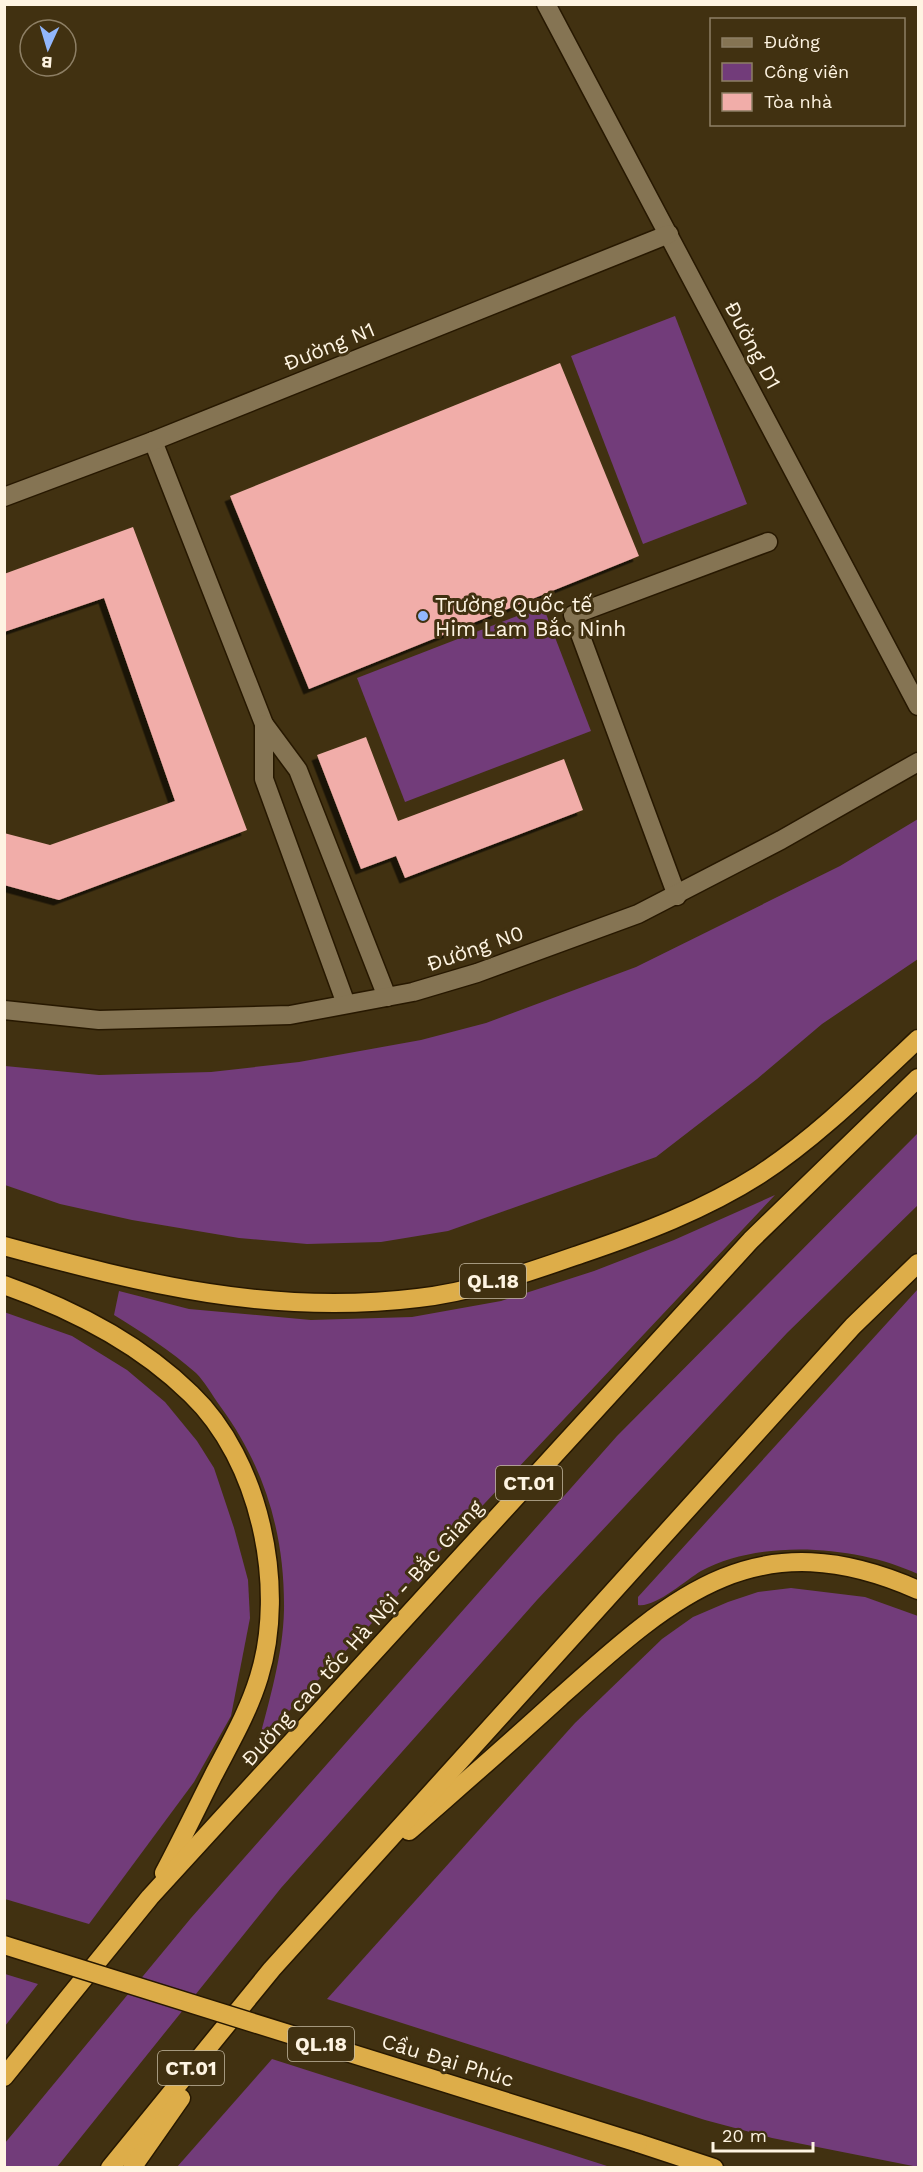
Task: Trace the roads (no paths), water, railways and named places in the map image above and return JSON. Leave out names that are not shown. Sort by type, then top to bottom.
[{"type":"highway","name":"QL.18","points":[[4,1246],[151,1284],[257,1299],[321,1303],[386,1301],[420,1298],[468,1288],[512,1277],[628,1238],[712,1201],[758,1175],[798,1146],[848,1105],[918,1039]]},
{"type":"highway","name":"Đường cao tốc Hà Nội - Bắc Giang","points":[[4,2077],[150,1898],[751,1240],[918,1078]]},
{"type":"highway","name":"CT.01","points":[[110,2168],[272,1969],[853,1326],[918,1263]]},
{"type":"highway","points":[[4,1285],[86,1318],[156,1365],[193,1396],[227,1443],[261,1519],[268,1571],[269,1603],[260,1675],[235,1738],[150,1898]]},
{"type":"highway","points":[[343,1890],[609,1653],[673,1602],[707,1583],[759,1566],[800,1563],[871,1572],[918,1590]]},
{"type":"highway","name":"Cầu Đại Phúc","points":[[4,1945],[714,2168]]},
{"type":"highway","points":[[132,2168],[272,1969]]},
{"type":"highway","points":[[4,2062],[54,2014]]},
{"type":"street","name":"Đường D1","points":[[546,4],[918,706]]},
{"type":"street","name":"Đường N1","points":[[4,497],[153,441],[669,234]]},
{"type":"street","points":[[153,441],[264,724],[298,770],[387,997]]},
{"type":"street","points":[[677,896],[573,615],[768,542]]},
{"type":"street","points":[[264,724],[264,779],[346,1004]]},
{"type":"street","name":"Đường N0","points":[[4,1010],[99,1020],[290,1015],[387,997],[477,973],[638,914],[677,896],[918,762]]},
{"type":"place","name":"Trường Quốc tế Him Lam Bắc Ninh","points":[[423,616]]}]
